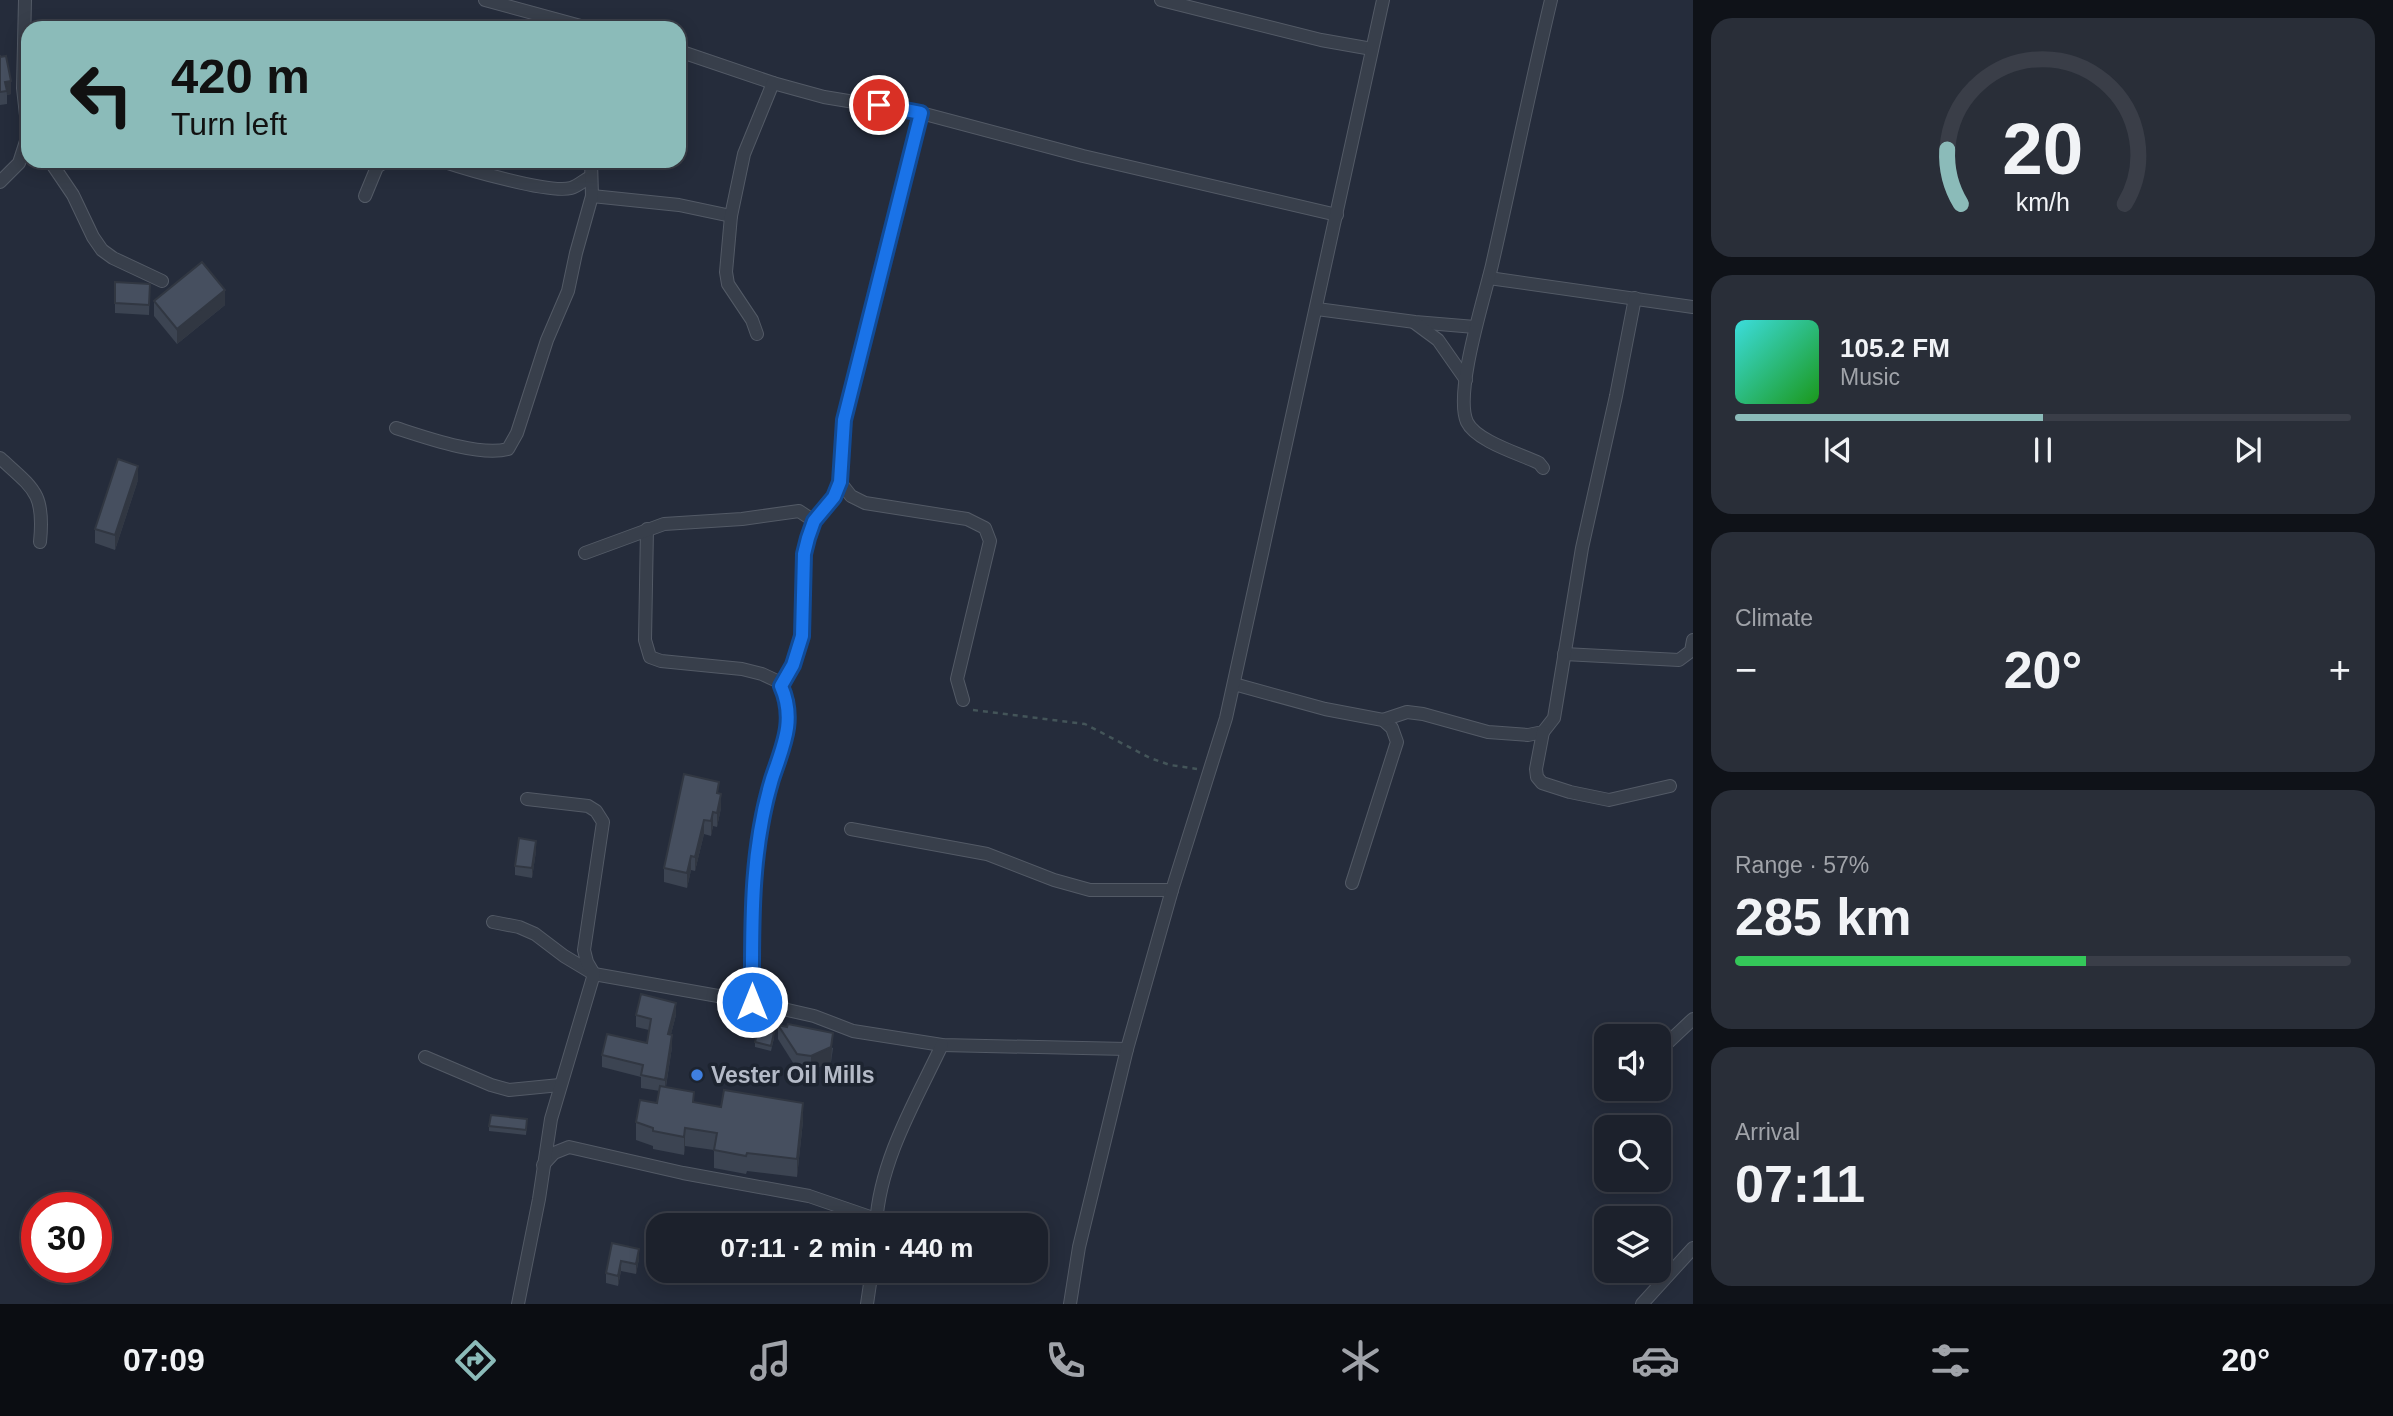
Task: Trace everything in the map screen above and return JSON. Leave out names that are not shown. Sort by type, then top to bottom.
[{"type":"street","points":[[25,0],[25,21]]},
{"type":"street","points":[[485,0],[562,21]]},
{"type":"street","points":[[1161,0],[1321,40],[1372,49]]},
{"type":"street","points":[[1070,1304],[1079,1247],[1127,1049],[1172,890],[1211,771],[1234,684],[1383,0]]},
{"type":"street","points":[[1543,468],[1539,463],[1478,435],[1471,429],[1463,409],[1475,327],[1489,278],[1551,0]]},
{"type":"street","points":[[686,53],[824,97],[921,113],[1083,156],[1337,215]]},
{"type":"street","points":[[757,334],[729,284],[726,272],[731,216],[744,155],[773,83]]},
{"type":"street","points":[[781,686],[793,665],[802,636],[804,554],[814,521],[834,497],[840,482],[844,420],[921,113]]},
{"type":"street","points":[[0,182],[19,163],[21,157]]},
{"type":"street","points":[[55,168],[73,195],[102,250],[162,281]]},
{"type":"street","points":[[365,196],[377,168]]},
{"type":"street","points":[[467,168],[518,182],[557,188],[570,188],[590,177]]},
{"type":"street","points":[[396,428],[433,440],[495,453],[508,449],[517,433],[547,340],[568,291],[592,196],[591,168]]},
{"type":"street","points":[[592,196],[679,205],[731,216]]},
{"type":"street","points":[[1489,278],[1693,307]]},
{"type":"street","points":[[1634,298],[1583,548],[1554,718],[1543,732],[1536,769],[1537,777],[1542,783],[1609,800],[1671,786]]},
{"type":"street","points":[[1317,309],[1475,327]]},
{"type":"street","points":[[1415,322],[1438,340],[1466,380]]},
{"type":"street","points":[[0,458],[31,487],[40,502],[43,516],[40,542]]},
{"type":"street","points":[[840,482],[850,496],[865,503],[967,519],[985,528],[990,541],[957,679],[963,700]]},
{"type":"street","points":[[585,553],[664,524],[731,520],[799,511],[814,521]]},
{"type":"street","points":[[648,529],[645,640],[650,657],[692,666],[742,669],[771,677],[781,686],[788,702],[788,730],[765,803],[756,852],[752,906],[752,1002]]},
{"type":"street","points":[[1564,654],[1679,660],[1690,651],[1693,640]]},
{"type":"street","points":[[1234,684],[1325,709],[1383,720],[1407,712],[1488,732],[1528,735],[1543,732]]},
{"type":"street","points":[[1352,883],[1397,743],[1392,728],[1383,720]]},
{"type":"street","points":[[517,1304],[539,1199],[542,1165],[560,1084],[594,974],[584,950],[603,822],[596,811],[588,806],[527,799]]},
{"type":"street","points":[[851,830],[988,854],[1054,880],[1090,890],[1172,890]]},
{"type":"street","points":[[494,922],[536,934],[564,956],[594,974],[752,1002],[814,1016],[853,1031],[942,1045],[1127,1049]]},
{"type":"street","points":[[1671,1040],[1693,1019]]},
{"type":"street","points":[[878,1213],[894,1147],[942,1045]]},
{"type":"street","points":[[425,1057],[509,1090],[560,1084]]},
{"type":"street","points":[[542,1165],[554,1153],[569,1147],[683,1173],[809,1196],[853,1213]]},
{"type":"street","points":[[1642,1304],[1693,1248]]},
{"type":"street","points":[[867,1304],[870,1283]]},
{"type":"path","points":[[963,700],[972,709],[1085,724],[1150,758],[1170,765],[1211,771]]},
{"type":"building","points":[[6,56],[11,81],[5,82],[7,91],[0,92],[0,57]]},
{"type":"building","points":[[202,262],[225,290],[177,329],[154,301]]},
{"type":"building","points":[[115,282],[150,284],[149,305],[115,303]]},
{"type":"building","points":[[118,459],[138,466],[115,535],[95,529]]},
{"type":"building","points":[[684,774],[719,782],[717,793],[721,794],[717,813],[713,812],[711,821],[704,820],[695,857],[691,856],[687,873],[664,868]]},
{"type":"building","points":[[519,838],[536,841],[532,868],[515,866]]},
{"type":"building","points":[[641,994],[676,1003],[668,1034],[672,1035],[665,1080],[641,1075],[643,1065],[602,1055],[607,1034],[647,1043],[651,1019],[636,1015]]},
{"type":"building","points":[[788,1024],[833,1033],[831,1047],[811,1056],[797,1054],[778,1025],[787,1027]]},
{"type":"building","points":[[758,1029],[774,1033],[771,1046],[755,1042]]},
{"type":"building","points":[[660,1086],[694,1092],[693,1102],[721,1107],[724,1090],[803,1103],[797,1159],[747,1153],[746,1156],[714,1150],[717,1133],[685,1128],[684,1137],[653,1131],[653,1128],[636,1122],[640,1100],[657,1103]]},
{"type":"building","points":[[491,1115],[527,1119],[526,1130],[489,1126]]},
{"type":"building","points":[[612,1243],[639,1249],[636,1264],[621,1261],[618,1276],[606,1273]]},
{"type":"place","name":"Vester Oil Mills","points":[[697,1075]]},
{"type":"route","points":[[752,1002],[752,906],[756,852],[765,803],[788,730],[788,702],[781,686],[793,665],[802,636],[804,554],[814,521],[834,497],[840,482],[844,420],[921,113],[879,105]]}]
